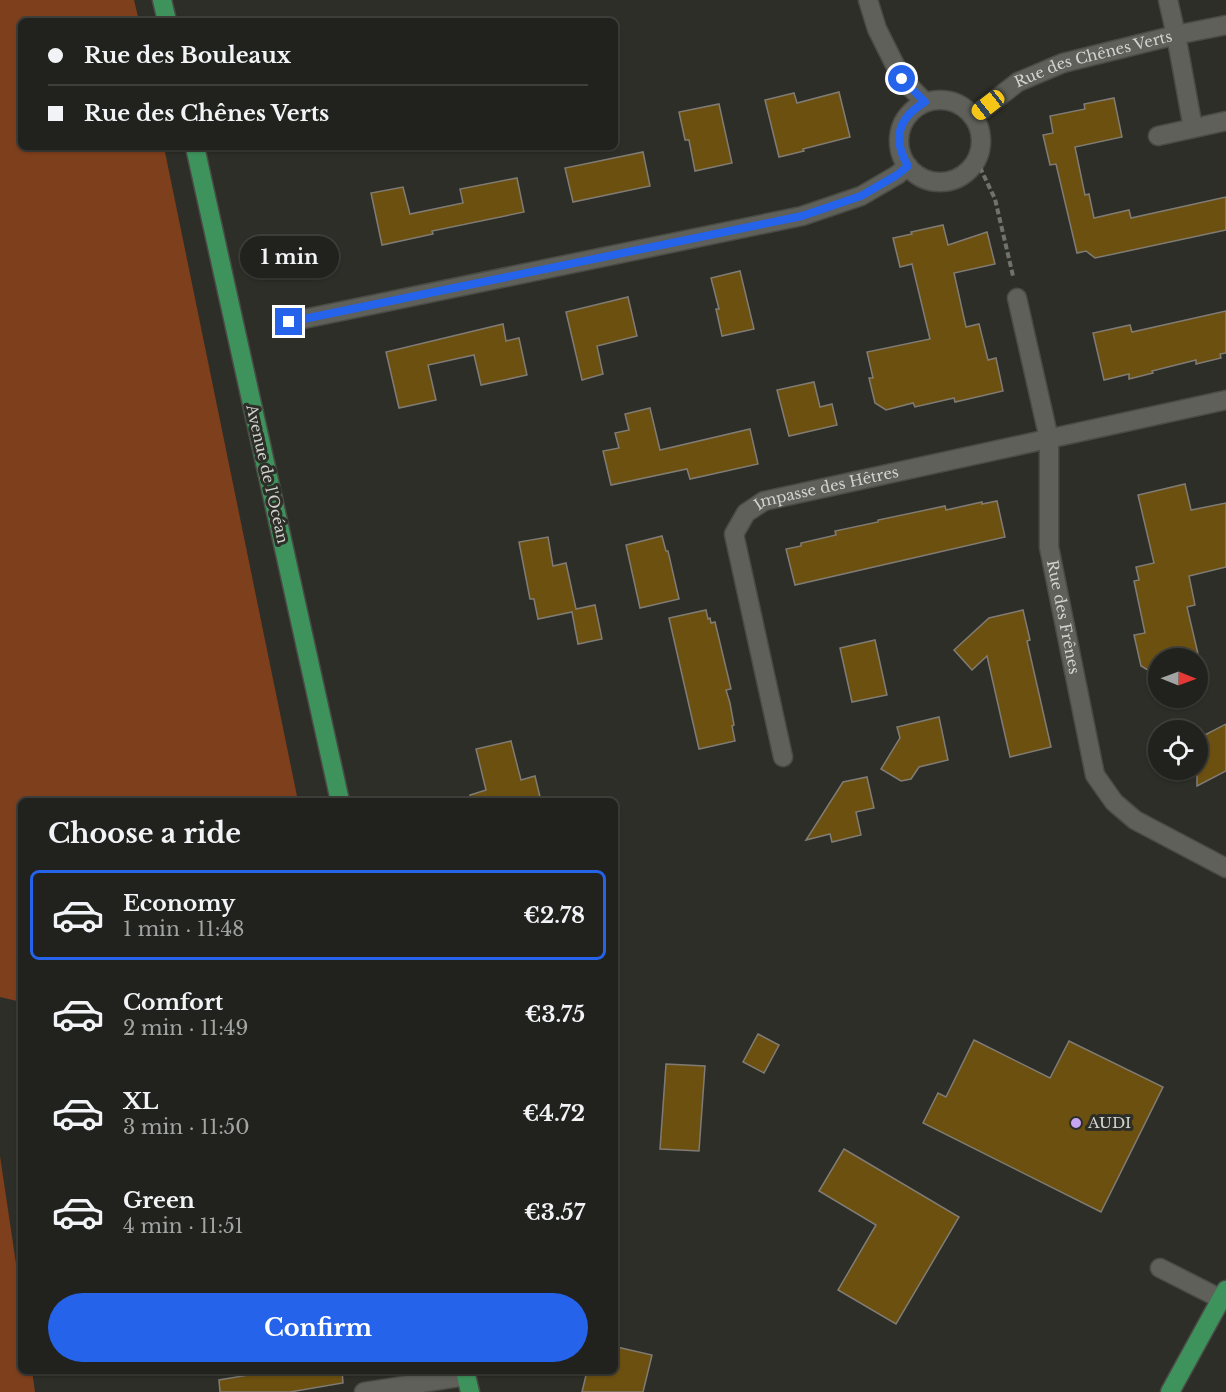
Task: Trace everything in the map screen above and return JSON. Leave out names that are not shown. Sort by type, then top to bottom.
[{"type":"main road","points":[[162,0],[166,18]]},
{"type":"main road","name":"Avenue de l'Océan","points":[[196,150],[339,798]]},
{"type":"main road","points":[[1170,1392],[1223,1294]]},
{"type":"street","points":[[868,0],[877,29],[902,79],[925,102]]},
{"type":"street","points":[[1168,0],[1193,128]]},
{"type":"street","name":"Rue des Chênes Verts","points":[[973,117],[1018,82],[1063,63],[1226,25]]},
{"type":"street","points":[[946,100],[957,103],[973,117],[978,127],[980,149],[969,169],[960,176],[938,182],[927,179],[916,174],[901,155],[900,130],[905,118],[925,102],[946,100]]},
{"type":"street","points":[[1158,136],[1226,121]]},
{"type":"street","points":[[289,322],[802,216],[861,196],[908,166]]},
{"type":"street","name":"Rue des Frênes","points":[[1017,298],[1049,439],[1049,547],[1095,775],[1114,802],[1135,820],[1226,868]]},
{"type":"street","name":"Impasse des Hêtres","points":[[783,757],[734,534],[746,513],[765,501],[1226,400]]},
{"type":"street","points":[[1160,1268],[1223,1294]]},
{"type":"street","points":[[364,1392],[467,1380]]},
{"type":"path","points":[[976,159],[995,199],[1017,298]]},
{"type":"shaded area","points":[[0,0],[134,0],[138,18],[18,18],[18,150],[165,150],[297,798],[18,798],[18,1001],[0,997]]},
{"type":"shaded area","points":[[0,1156],[18,1277],[18,1374],[32,1374],[35,1392],[0,1392]]},
{"type":"building","points":[[839,92],[850,137],[779,157],[765,100],[794,93],[797,103]]},
{"type":"building","points":[[1114,98],[1122,137],[1075,147],[1085,195],[1089,194],[1094,218],[1129,210],[1131,218],[1226,197],[1226,230],[1095,258],[1086,251],[1077,253],[1056,164],[1050,165],[1043,135],[1053,133],[1050,116],[1085,109],[1084,104]]},
{"type":"building","points":[[719,104],[732,163],[695,171],[689,140],[685,140],[679,112]]},
{"type":"building","points":[[643,152],[650,186],[573,202],[565,168]]},
{"type":"building","points":[[517,178],[524,212],[432,231],[433,234],[382,245],[371,193],[403,187],[410,214],[463,203],[460,189]]},
{"type":"building","points":[[943,225],[948,245],[987,232],[995,264],[954,273],[966,327],[979,324],[988,360],[996,358],[1003,391],[955,402],[954,398],[915,407],[913,403],[886,410],[875,403],[869,378],[873,378],[867,352],[930,339],[912,264],[900,267],[893,238]]},
{"type":"building","points":[[740,271],[754,329],[722,336],[716,309],[719,309],[711,278]]},
{"type":"building","points":[[628,297],[637,336],[597,346],[603,374],[582,380],[566,312]]},
{"type":"building","points":[[1226,311],[1226,353],[1220,354],[1221,358],[1196,364],[1196,360],[1129,379],[1129,374],[1104,380],[1093,333],[1130,325],[1132,332]]},
{"type":"building","points":[[503,324],[506,341],[519,338],[527,375],[481,385],[474,355],[428,365],[436,400],[399,408],[386,352]]},
{"type":"building","points":[[814,382],[820,407],[832,404],[837,425],[789,436],[777,390]]},
{"type":"building","points":[[650,408],[660,450],[750,429],[758,464],[690,479],[687,469],[611,485],[603,451],[619,448],[615,433],[629,430],[625,414]]},
{"type":"building","points":[[1185,484],[1191,510],[1226,503],[1226,567],[1189,576],[1195,605],[1187,607],[1197,648],[1148,648],[1148,670],[1141,666],[1134,635],[1145,633],[1134,581],[1139,580],[1136,567],[1154,563],[1138,495]]},
{"type":"building","points":[[997,501],[1005,537],[795,585],[786,549],[836,535],[835,531],[878,522],[878,520],[945,506],[946,510]]},
{"type":"building","points":[[662,536],[666,551],[668,551],[679,599],[640,608],[626,545]]},
{"type":"building","points":[[548,537],[553,566],[566,563],[576,609],[595,605],[602,639],[578,644],[572,612],[538,619],[534,599],[530,599],[519,542]]},
{"type":"building","points":[[706,610],[711,623],[715,622],[731,689],[726,690],[735,741],[699,749],[669,618]]},
{"type":"building","points":[[1023,610],[1030,640],[1027,641],[1051,747],[1010,757],[987,656],[972,670],[954,650],[989,618]]},
{"type":"building","points":[[875,640],[887,695],[852,702],[840,648]]},
{"type":"building","points":[[939,717],[948,760],[919,767],[911,779],[901,781],[881,769],[900,738],[897,727]]},
{"type":"building","points":[[1226,724],[1226,771],[1197,786],[1197,780],[1208,780],[1208,733]]},
{"type":"building","points":[[511,741],[521,780],[535,776],[540,798],[470,798],[470,795],[486,790],[476,749]]},
{"type":"building","points":[[867,777],[874,808],[856,812],[861,835],[832,842],[830,834],[806,840],[843,782]]},
{"type":"building","points":[[758,1034],[779,1045],[764,1073],[743,1062]]},
{"type":"building","points":[[974,1040],[1050,1078],[1069,1041],[1163,1087],[1101,1212],[923,1123],[938,1093],[946,1097]]},
{"type":"building","points":[[666,1064],[705,1066],[699,1151],[660,1149]]},
{"type":"building","points":[[844,1149],[959,1217],[896,1324],[838,1290],[876,1225],[819,1191]]},
{"type":"building","points":[[618,1347],[652,1355],[643,1392],[582,1392],[586,1374],[618,1374]]},
{"type":"building","points":[[255,1374],[342,1374],[343,1383],[290,1392],[220,1392],[219,1380]]},
{"type":"place","name":"AUDI","points":[[1076,1123]]},
{"type":"route","points":[[289,322],[802,216],[861,196],[908,166],[901,155],[900,130],[905,118],[925,102],[902,79]]}]
